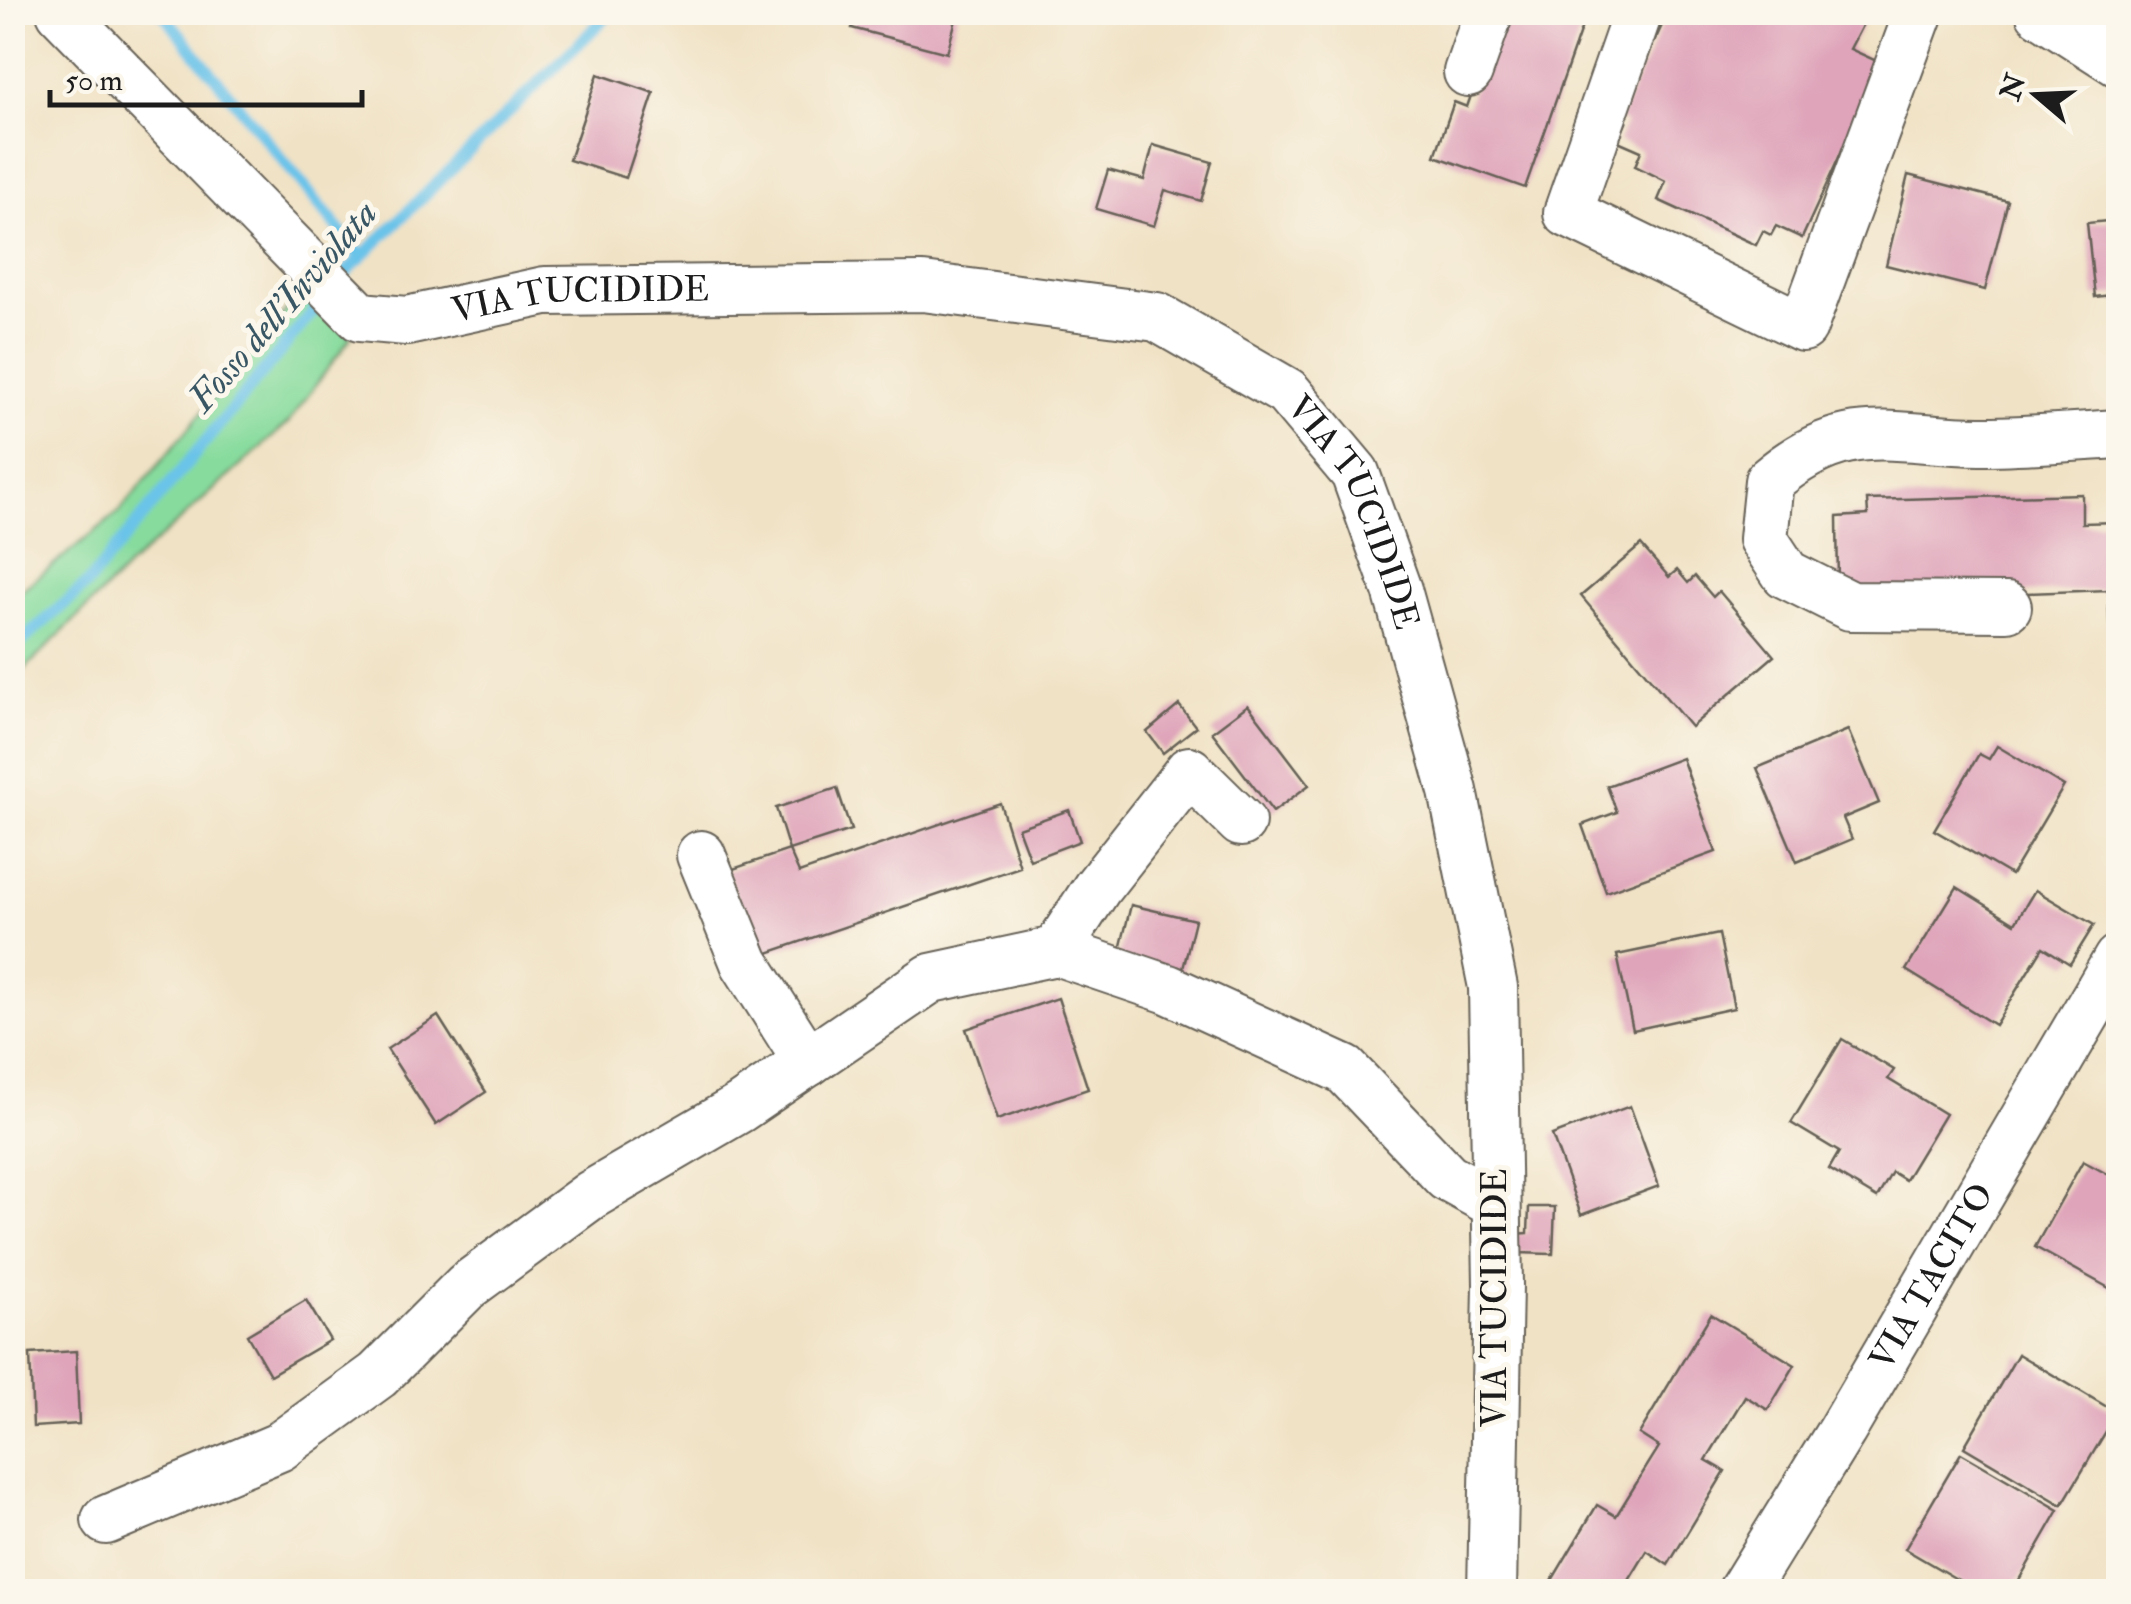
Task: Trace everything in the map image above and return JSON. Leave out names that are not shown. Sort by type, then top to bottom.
[{"type":"street","name":"VIA TUCIDIDE","points":[[61,12],[360,317],[407,321],[545,292],[923,288],[1157,317],[1286,392],[1355,472],[1398,590],[1453,791],[1494,987],[1492,1592]]},
{"type":"street","points":[[1468,72],[1489,12]]},
{"type":"street","points":[[1638,12],[1568,213],[1803,326],[1918,12]]},
{"type":"street","points":[[2040,12],[2118,62]]},
{"type":"street","points":[[2007,607],[1850,606],[1786,574],[1762,539],[1769,481],[1803,452],[1862,433],[1979,441],[2118,434]]},
{"type":"street","points":[[1056,950],[1097,888],[1189,770],[1241,822]]},
{"type":"street","points":[[701,854],[744,962],[808,1062]]},
{"type":"street","points":[[106,1520],[280,1447],[378,1374],[467,1286],[560,1218],[808,1062],[932,978],[1056,950],[1168,989],[1345,1070],[1447,1177],[1496,1204]]},
{"type":"street","name":"VIA TACITO","points":[[1742,1592],[1842,1430],[2118,960]]},
{"type":"green space","points":[[305,288],[351,337],[288,423],[130,565],[13,681],[13,597],[119,512]]},
{"type":"building","points":[[856,12],[958,12],[947,53],[852,28]]},
{"type":"building","points":[[1500,12],[1587,12],[1525,188],[1435,156],[1454,102],[1467,107]]},
{"type":"building","points":[[1668,12],[1854,12],[1866,18],[1850,49],[1883,64],[1856,148],[1845,144],[1802,238],[1776,226],[1771,235],[1763,231],[1756,245],[1658,200],[1666,181],[1635,166],[1641,151],[1618,141],[1626,123],[1619,120]]},
{"type":"building","points":[[598,74],[654,93],[626,178],[569,160]]},
{"type":"building","points":[[1153,145],[1212,162],[1201,201],[1165,190],[1154,226],[1096,209],[1108,170],[1144,180]]},
{"type":"building","points":[[1908,175],[2008,201],[1985,290],[1886,265]]},
{"type":"building","points":[[2118,220],[2118,294],[2095,297],[2087,223]]},
{"type":"building","points":[[2082,494],[2082,523],[2118,522],[2118,748],[2113,744],[2108,590],[1864,599],[1838,585],[1837,517],[1868,515],[1867,500]]},
{"type":"building","points":[[1641,545],[1669,577],[1677,570],[1688,583],[1695,576],[1713,597],[1719,591],[1774,656],[1691,727],[1581,596]]},
{"type":"building","points":[[1179,705],[1196,727],[1163,753],[1147,732]]},
{"type":"building","points":[[1248,705],[1309,785],[1273,812],[1212,732]]},
{"type":"building","points":[[1848,730],[1879,803],[1843,818],[1852,839],[1797,862],[1757,768]]},
{"type":"building","points":[[1997,746],[2064,786],[2011,875],[1934,830],[1979,754],[1989,759]]},
{"type":"building","points":[[1682,758],[1716,852],[1606,892],[1582,825],[1617,812],[1607,786]]},
{"type":"building","points":[[837,788],[851,830],[789,850],[776,808]]},
{"type":"building","points":[[1000,803],[1020,867],[759,956],[727,871],[789,850],[799,873]]},
{"type":"building","points":[[1069,810],[1080,841],[1030,860],[1018,828]]},
{"type":"building","points":[[1957,887],[2015,923],[2035,890],[2094,925],[2070,964],[2043,947],[1995,1025],[1906,970]]},
{"type":"building","points":[[1131,905],[1195,920],[1181,977],[1117,962]]},
{"type":"building","points":[[1719,934],[1734,1008],[1633,1030],[1617,955]]},
{"type":"building","points":[[1058,998],[1088,1089],[997,1120],[966,1029]]},
{"type":"building","points":[[438,1016],[486,1092],[436,1125],[387,1049]]},
{"type":"building","points":[[1842,1039],[1894,1070],[1888,1079],[1945,1114],[1905,1180],[1892,1172],[1877,1198],[1829,1169],[1839,1152],[1791,1123]]},
{"type":"building","points":[[1630,1106],[1659,1186],[1581,1215],[1552,1135]]},
{"type":"building","points":[[2083,1161],[2118,1180],[2118,1293],[2035,1247]]},
{"type":"building","points":[[1529,1207],[1555,1207],[1553,1254],[1515,1253],[1515,1234],[1528,1233]]},
{"type":"building","points":[[306,1300],[330,1340],[270,1375],[247,1335]]},
{"type":"building","points":[[1711,1314],[1795,1365],[1768,1410],[1745,1396],[1706,1460],[1725,1471],[1668,1565],[1647,1551],[1622,1592],[1545,1592],[1597,1505],[1616,1516],[1659,1447],[1639,1434]]},
{"type":"building","points":[[76,1351],[79,1424],[33,1427],[30,1354]]},
{"type":"building","points":[[2018,1354],[2117,1413],[2062,1505],[1964,1447]]},
{"type":"building","points":[[1961,1453],[2059,1510],[2012,1592],[1979,1592],[1905,1549]]},
{"type":"waterway","points":[[162,12],[360,255]]},
{"type":"waterway","name":"Fosso dell'Inviolata","points":[[338,280],[611,12]]},
{"type":"waterway","name":"Fosso dell'Inviolata","points":[[12,650],[88,583],[326,296]]}]
